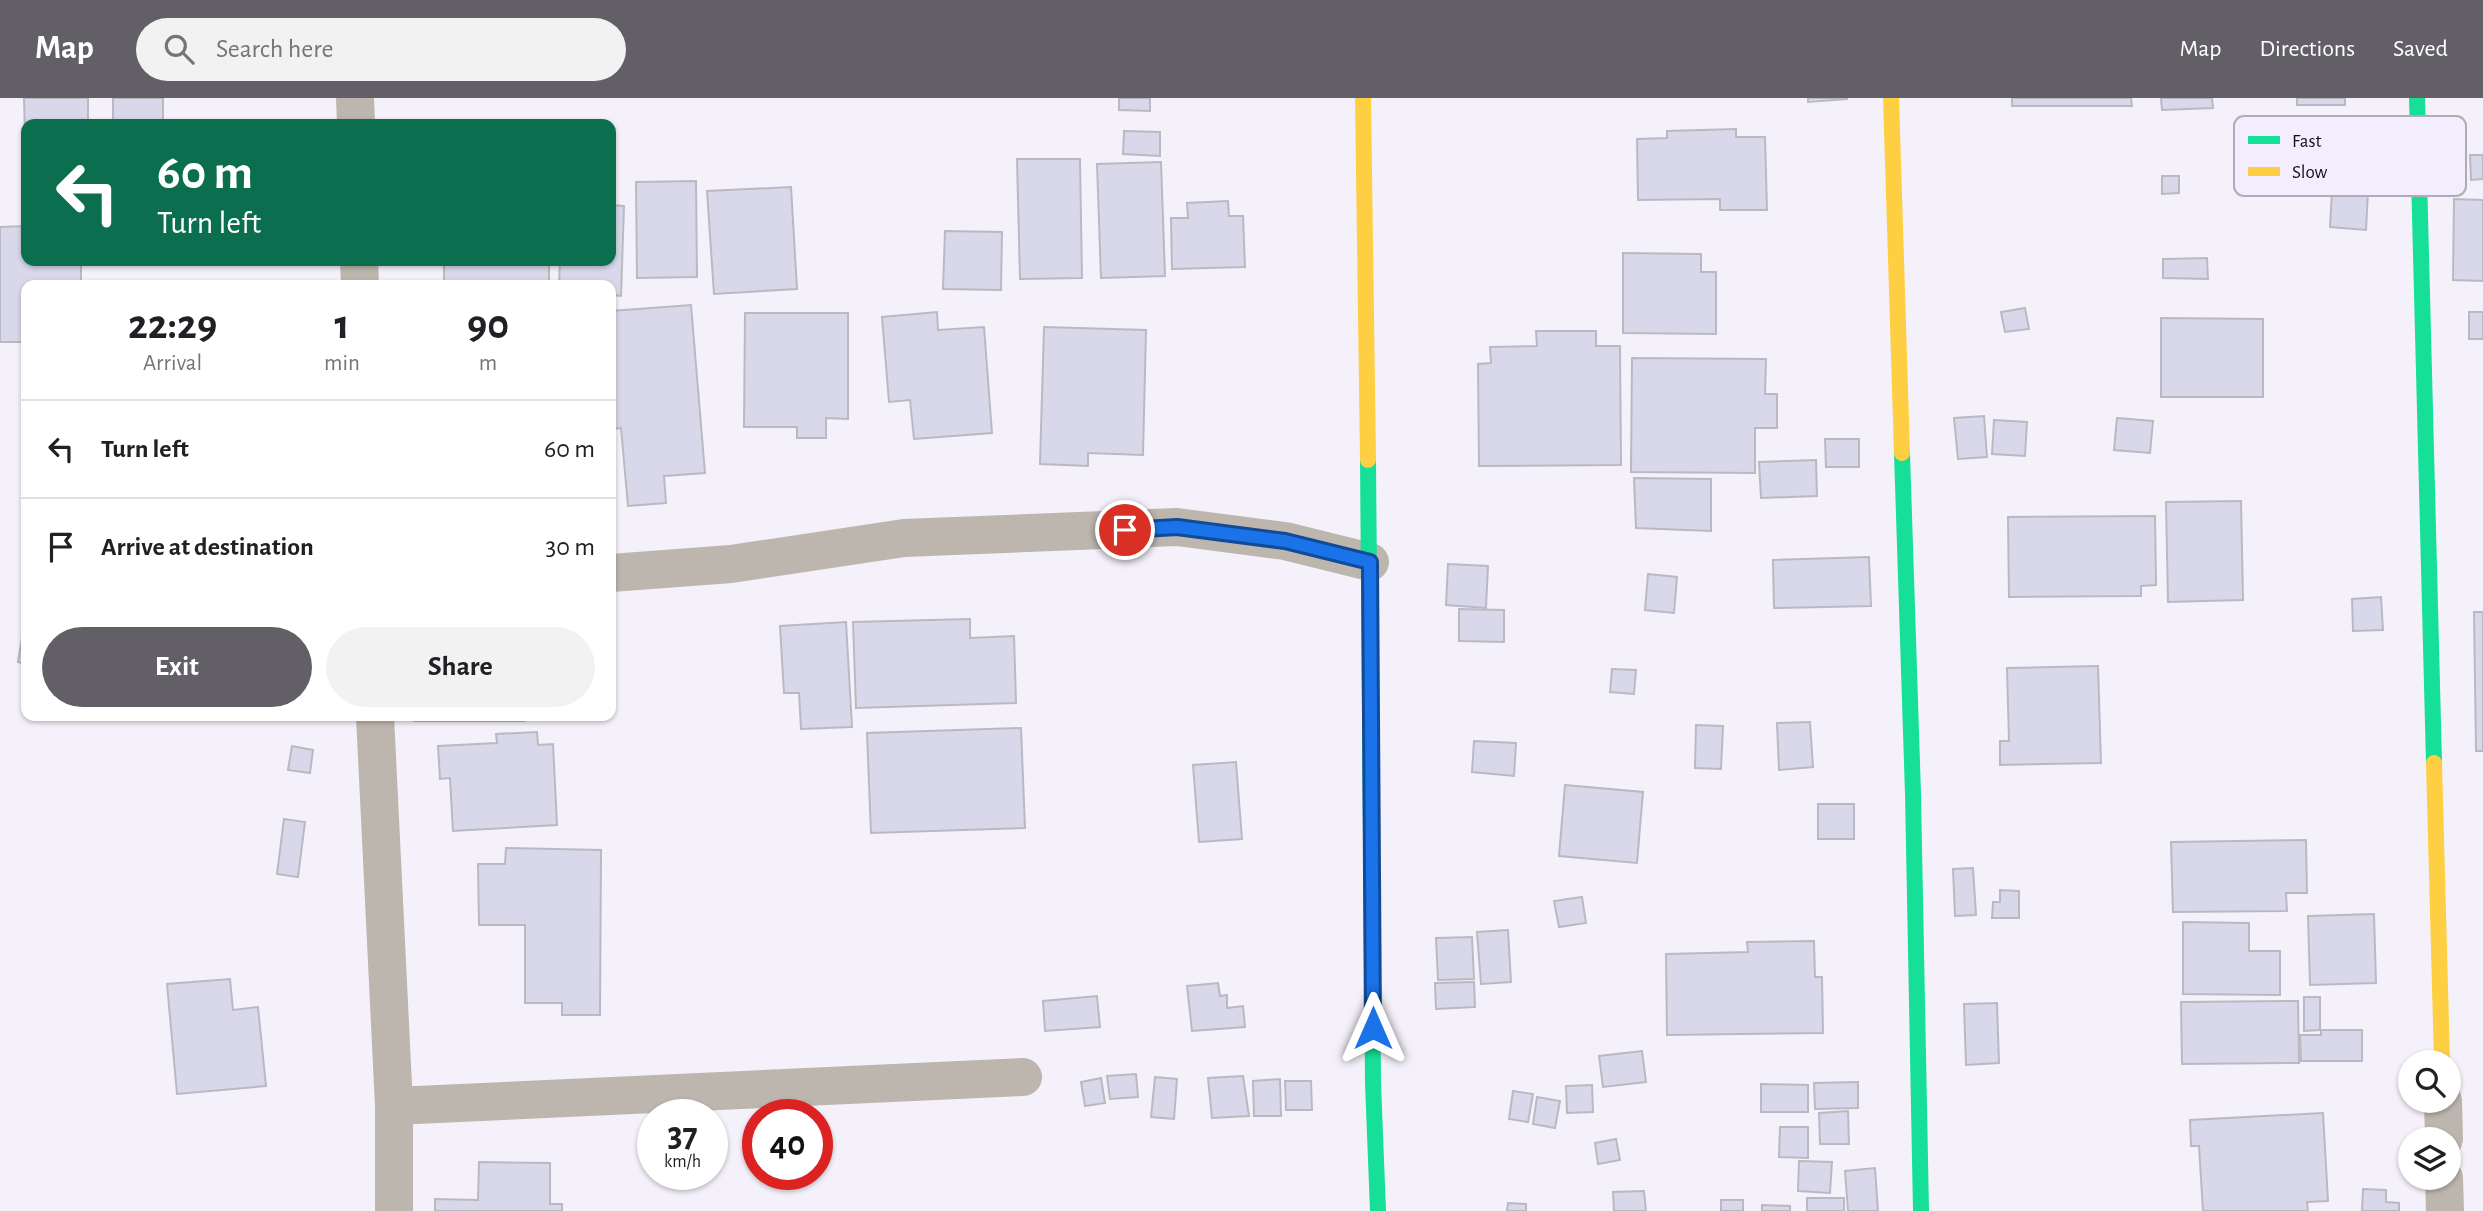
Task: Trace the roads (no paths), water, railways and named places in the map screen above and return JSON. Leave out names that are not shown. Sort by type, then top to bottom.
[{"type":"street","points":[[355,98],[356,119]]},
{"type":"street","points":[[1363,98],[1367,263],[1373,1083],[1378,1211]]},
{"type":"street","points":[[1891,98],[1913,794],[1921,1211]]},
{"type":"street","points":[[2417,98],[2417,116]]},
{"type":"street","points":[[2420,196],[2442,1050]]},
{"type":"street","points":[[616,573],[732,564],[904,538],[1177,527],[1285,541],[1370,562]]},
{"type":"street","points":[[374,721],[394,1106],[394,1211]]},
{"type":"street","points":[[394,1106],[1023,1077]]},
{"type":"street","points":[[2444,1190],[2445,1211]]}]
